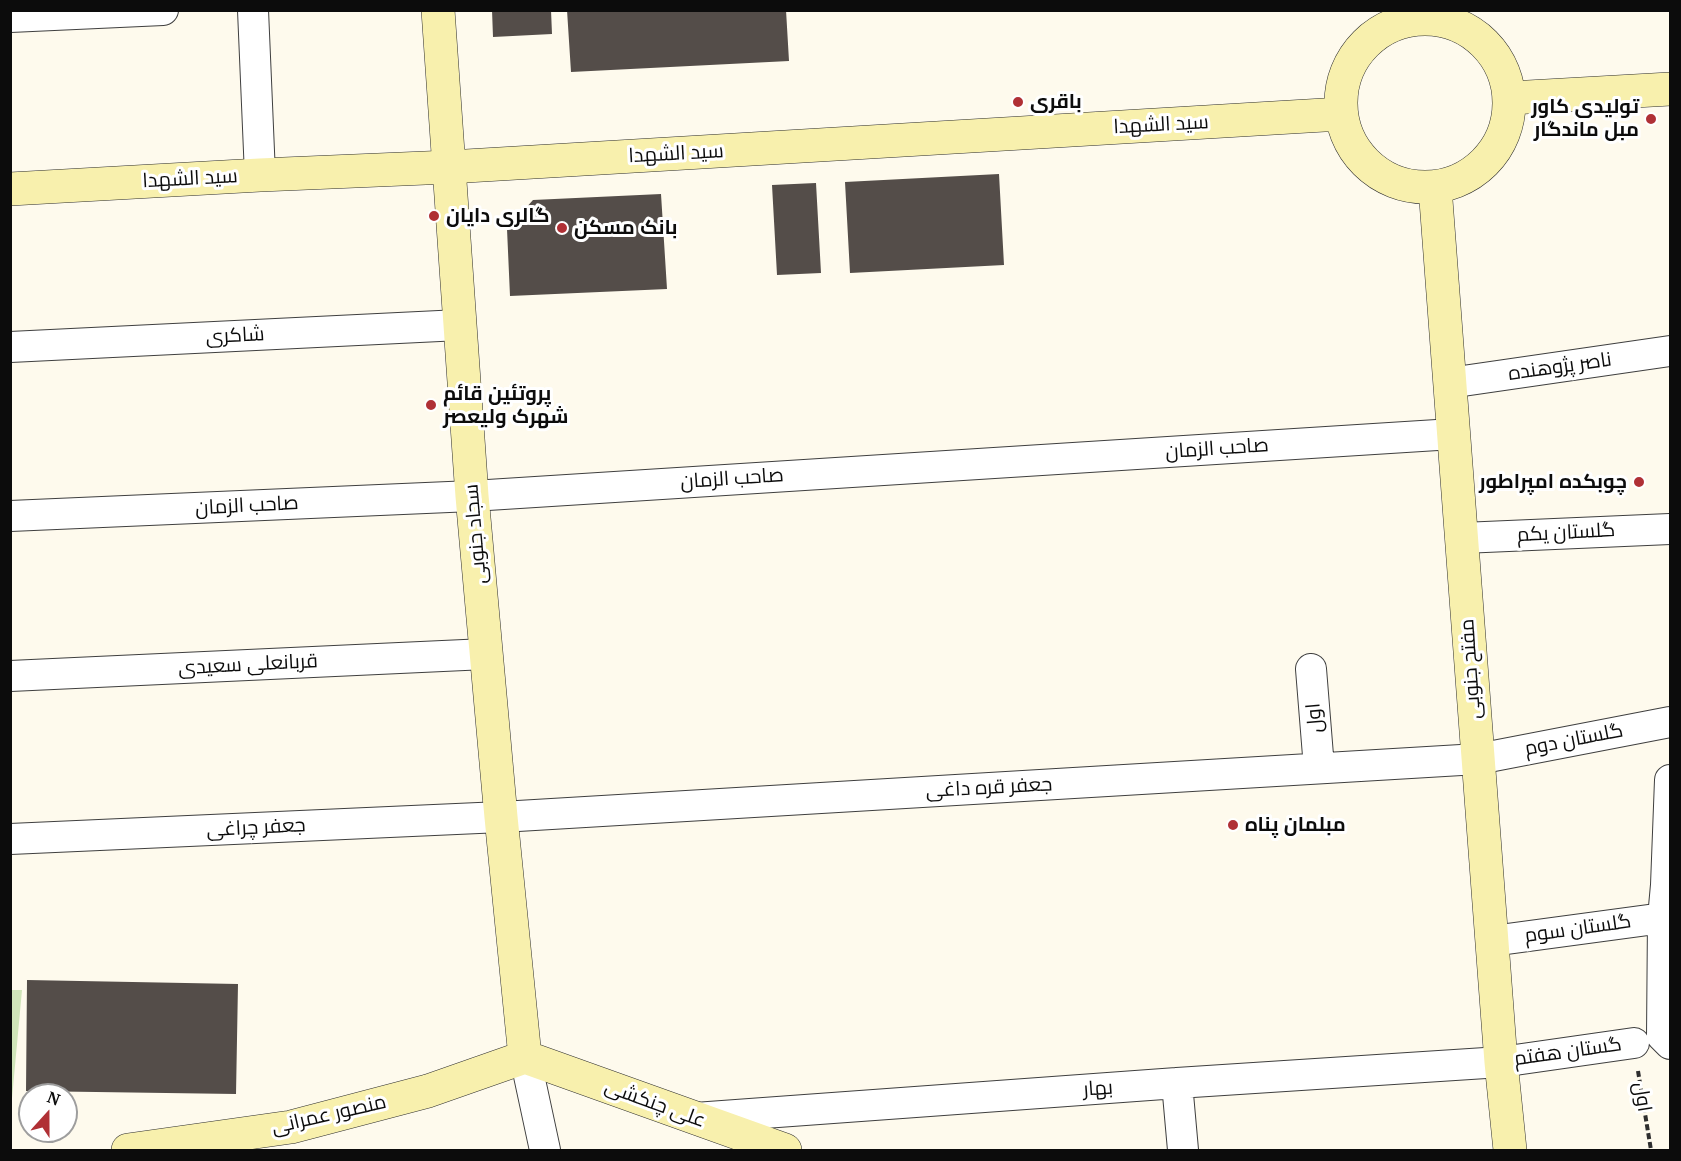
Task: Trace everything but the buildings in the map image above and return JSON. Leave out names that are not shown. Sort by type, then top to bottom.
[{"type":"street","points":[[10,17],[163,10]]},
{"type":"street","points":[[253,10],[260,174]]},
{"type":"street","name":"سجاد جنوبی","points":[[438,10],[472,496],[525,1057]]},
{"type":"street","points":[[1423,14],[1473,33],[1492,51],[1505,73],[1510,98],[1507,124],[1498,147],[1481,167],[1460,180],[1435,187],[1409,186],[1384,177],[1363,161],[1348,139],[1341,114],[1342,86],[1352,59],[1371,38],[1395,23],[1423,14]]},
{"type":"street","points":[[1510,98],[1671,89]]},
{"type":"street","name":"سید الشهدا","points":[[10,189],[260,174],[449,167],[1341,114]]},
{"type":"street","name":"مفتح جنوبی","points":[[1435,187],[1501,1062],[1510,1150]]},
{"type":"street","name":"شاکری","points":[[10,347],[460,325]]},
{"type":"street","name":"ناصر پژوهنده","points":[[1449,383],[1671,351]]},
{"type":"street","name":"صاحب الزمان","points":[[10,516],[472,496],[1453,434]]},
{"type":"street","name":"گلستان یکم","points":[[1462,538],[1671,529]]},
{"type":"street","name":"قربانعلی سعیدی","points":[[10,676],[486,654]]},
{"type":"street","name":"اول","points":[[1311,669],[1319,768]]},
{"type":"street","name":"گلستان دوم","points":[[1478,759],[1671,723]]},
{"type":"street","name":"جعفر قره داغی","points":[[501,817],[1478,759]]},
{"type":"street","points":[[1659,1039],[1663,918],[1668,884],[1671,780]]},
{"type":"street","name":"جعفر چراغی","points":[[10,839],[501,817]]},
{"type":"street","name":"گلستان سوم","points":[[1492,941],[1663,918]]},
{"type":"street","name":"گستان هفتم","points":[[1501,1062],[1659,1039]]},
{"type":"street","points":[[525,1057],[546,1150]]},
{"type":"street","name":"علی چنکشی","points":[[525,1057],[785,1150]]},
{"type":"street","name":"منصور عمرانی","points":[[128,1150],[291,1127],[428,1091],[525,1057]]},
{"type":"street","name":"بهار","points":[[695,1118],[1501,1062]]},
{"type":"street","points":[[1177,1083],[1183,1150]]},
{"type":"path","name":"اول","points":[[1650,1150],[1659,1039]]},
{"type":"green space","points":[[10,990],[22,990],[11,1109]]},
{"type":"place","name":"باقری","points":[[1018,102]]},
{"type":"place","name":"تولیدی کاور مبل ماندگار","points":[[1651,119]]},
{"type":"place","name":"گالری دایان","points":[[434,216]]},
{"type":"place","name":"بانک مسکن","points":[[562,228]]},
{"type":"place","name":"پروتئین قائم شهرک ولیعصر","points":[[431,405]]},
{"type":"place","name":"چوبکده امپراطور","points":[[1639,482]]},
{"type":"place","name":"مبلمان پناه","points":[[1233,825]]}]
